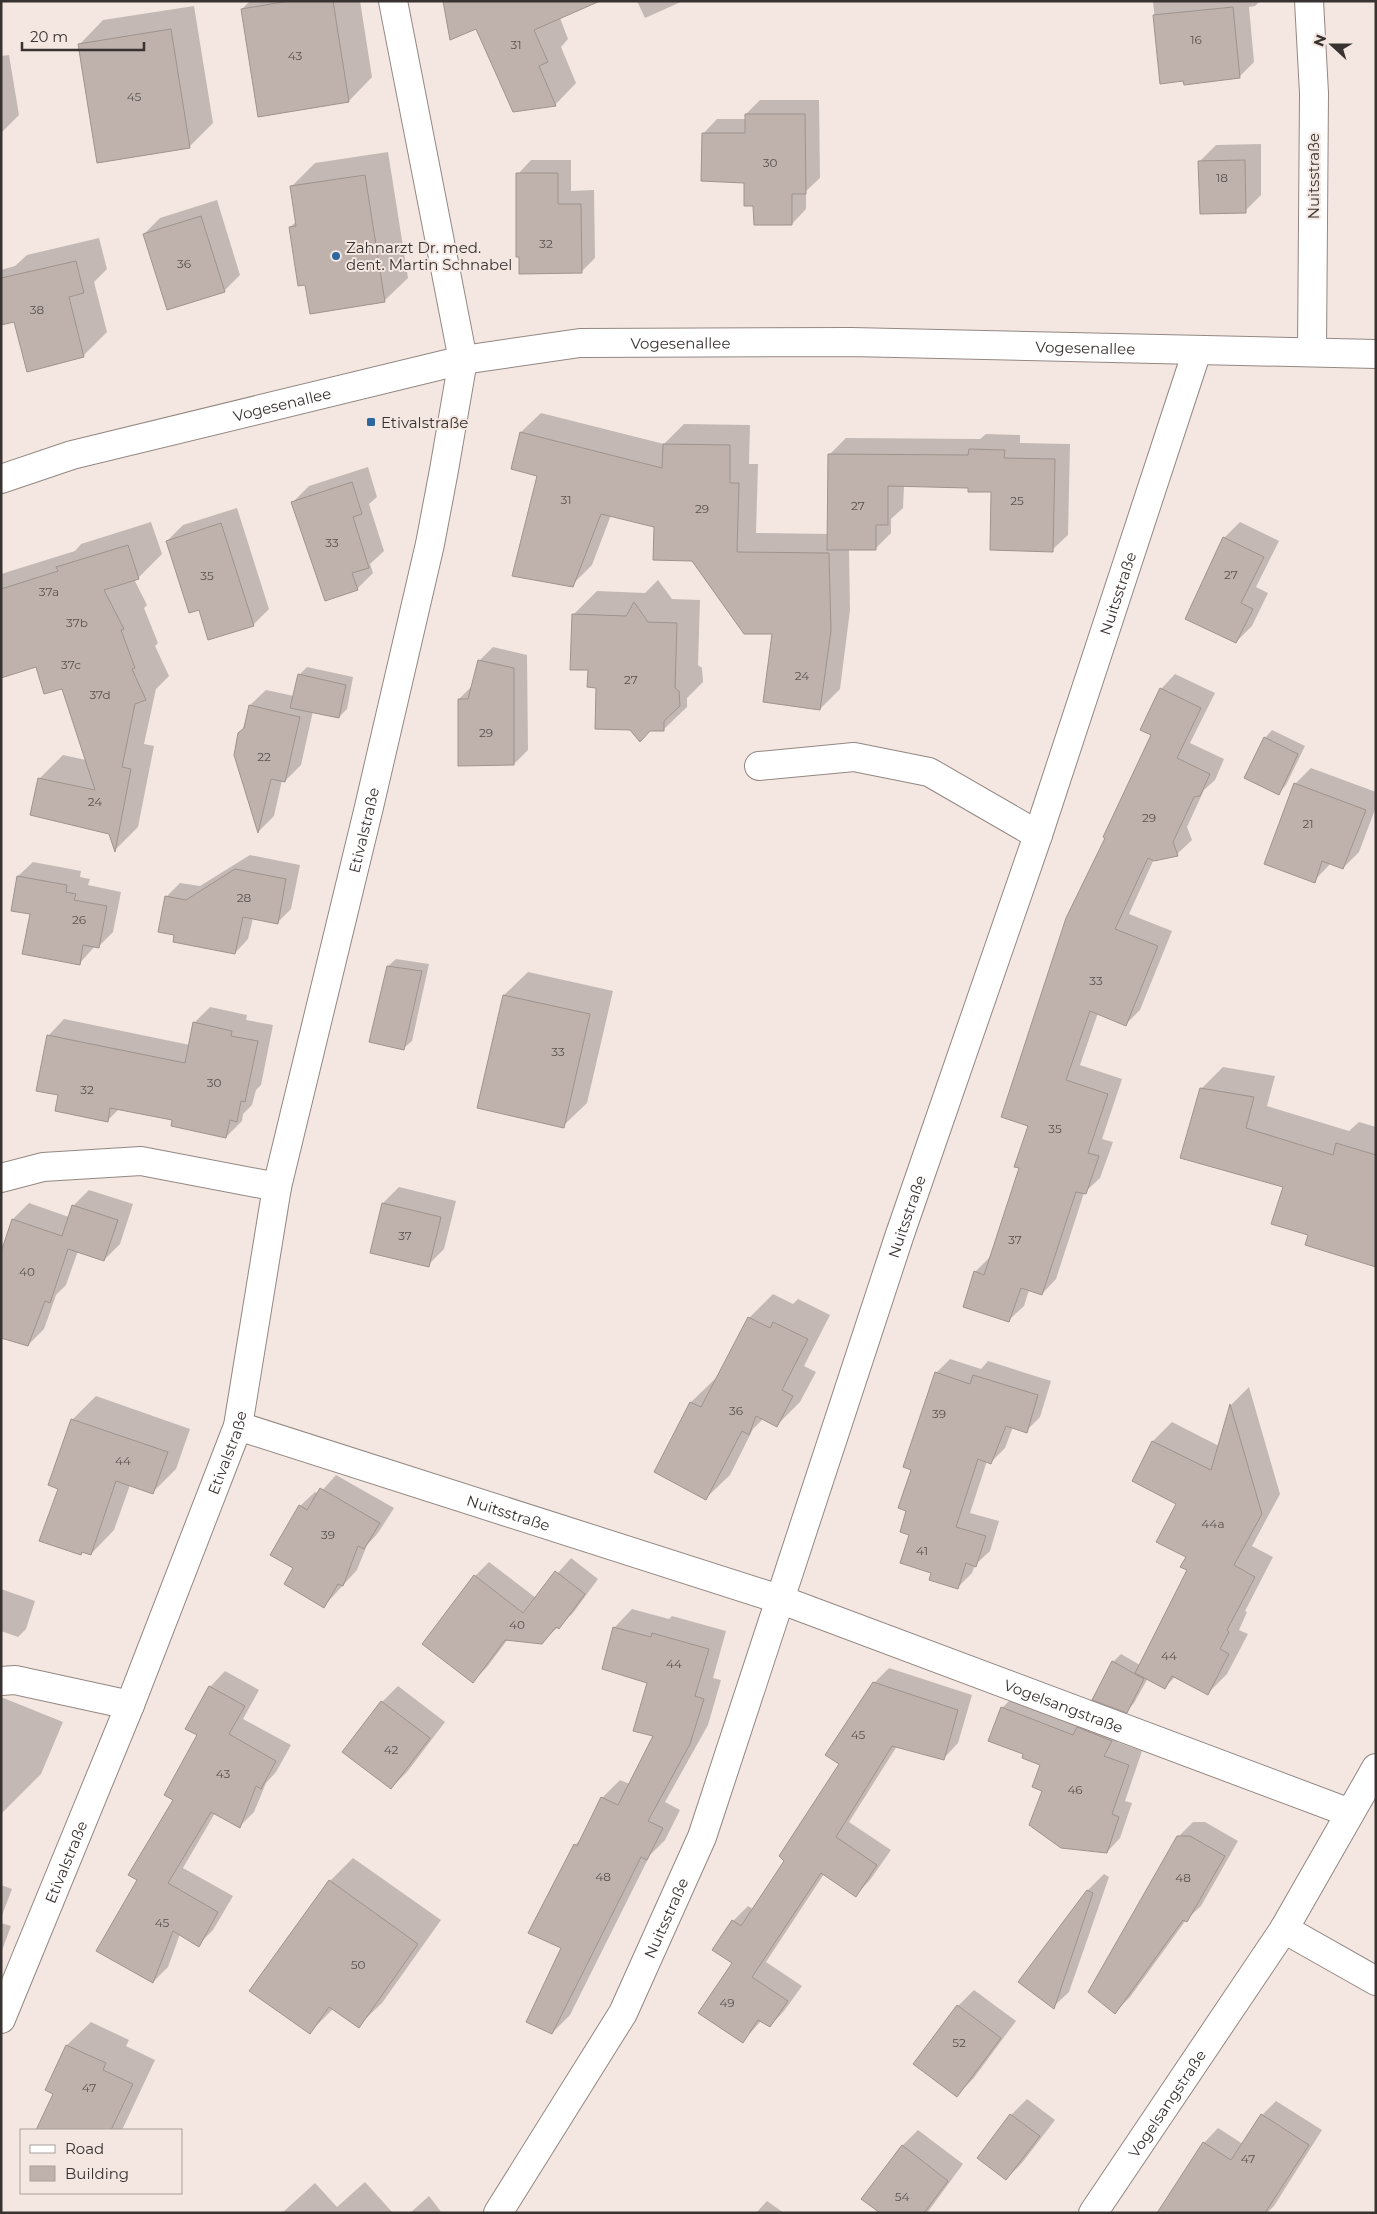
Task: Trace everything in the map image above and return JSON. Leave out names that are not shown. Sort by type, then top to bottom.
[{"type":"street","name":"Etivalstraße","points":[[1,2019],[130,1705],[238,1426],[277,1187],[430,544],[463,360],[393,1]]},
{"type":"street","name":"Nuitsstraße","points":[[1309,1],[1314,93],[1312,351]]},
{"type":"street","name":"Vogesenallee","points":[[1,479],[72,455],[463,360],[590,343],[851,342],[1197,351],[1312,351],[1376,354]]},
{"type":"street","name":"Nuitsstraße","points":[[498,2213],[623,2013],[702,1837],[899,1237],[1038,835],[1197,351]]},
{"type":"street","points":[[759,766],[854,757],[929,772],[1038,835]]},
{"type":"street","points":[[1,1178],[43,1167],[141,1162],[277,1187]]},
{"type":"street","name":"Nuitsstraße","points":[[238,1426],[779,1599]]},
{"type":"street","name":"Vogelsangstraße","points":[[779,1599],[1350,1813]]},
{"type":"street","points":[[1,1681],[15,1680],[130,1705]]},
{"type":"street","name":"Vogelsangstraße","points":[[1092,2213],[1284,1929],[1376,1768]]},
{"type":"street","points":[[1284,1929],[1376,1981]]},
{"type":"building","points":[[289,1],[333,1],[349,102],[258,117],[241,9]]},
{"type":"building","points":[[443,1],[600,1],[534,30],[548,62],[539,66],[556,106],[513,112],[476,29],[450,40]]},
{"type":"building","points":[[1233,7],[1240,78],[1184,85],[1183,81],[1160,84],[1153,15]]},
{"type":"building","points":[[171,29],[190,148],[97,163],[78,44]]},
{"type":"building","points":[[745,114],[805,114],[806,194],[792,194],[792,225],[754,225],[753,206],[744,206],[744,183],[701,181],[702,133],[745,133]]},
{"type":"building","points":[[1245,160],[1246,213],[1200,214],[1198,161]]},
{"type":"building","points":[[516,173],[558,173],[558,204],[581,204],[582,273],[519,274],[519,257],[516,257]]},
{"type":"building","name":"Zahnarzt Dr. med. dent. Martin Schnabel","points":[[365,175],[385,302],[310,314],[305,285],[298,286],[289,227],[296,226],[290,186]]},
{"type":"building","points":[[201,216],[225,292],[167,310],[143,234]]},
{"type":"building","points":[[76,261],[84,293],[69,297],[84,357],[27,372],[14,322],[1,325],[1,278]]},
{"type":"building","points":[[520,432],[662,468],[663,444],[730,445],[730,483],[739,483],[737,552],[829,553],[831,631],[820,710],[763,702],[772,634],[744,634],[692,561],[653,560],[654,527],[601,514],[573,587],[512,576],[537,476],[511,469]]},
{"type":"building","points":[[969,449],[1005,450],[1004,458],[1055,459],[1053,552],[990,550],[991,492],[968,492],[968,488],[888,486],[888,525],[876,525],[876,550],[827,550],[828,454],[968,455]]},
{"type":"building","points":[[352,482],[362,514],[353,517],[369,568],[352,573],[358,590],[325,601],[291,502]]},
{"type":"building","points":[[221,523],[254,626],[208,640],[199,610],[189,613],[166,541]]},
{"type":"building","points":[[1223,537],[1264,557],[1241,603],[1253,609],[1236,643],[1185,619]]},
{"type":"building","points":[[128,545],[139,579],[104,590],[124,629],[121,630],[135,668],[132,669],[146,700],[135,704],[122,767],[131,769],[115,852],[109,834],[30,815],[38,778],[95,790],[62,689],[44,694],[36,667],[1,678],[1,589],[58,571],[56,567]]},
{"type":"building","points":[[634,602],[648,622],[677,623],[675,688],[679,691],[680,706],[664,721],[664,731],[650,731],[640,742],[630,730],[595,729],[596,688],[587,687],[588,670],[570,670],[572,614],[626,616]]},
{"type":"building","points":[[478,660],[514,668],[514,765],[458,766],[458,699],[468,699]]},
{"type":"building","points":[[298,674],[346,685],[339,718],[290,708]]},
{"type":"building","points":[[1160,688],[1201,708],[1177,758],[1210,774],[1200,796],[1194,797],[1173,842],[1178,856],[1154,861],[1148,858],[1115,929],[1158,946],[1126,1026],[1090,1011],[1066,1080],[1108,1094],[1088,1153],[1099,1156],[1086,1194],[1076,1192],[1042,1295],[1021,1288],[1009,1322],[963,1307],[974,1271],[984,1275],[1019,1168],[1014,1167],[1028,1126],[1001,1117],[1066,918],[1105,838],[1103,837],[1151,735],[1140,730]]},
{"type":"building","points":[[249,705],[300,717],[285,782],[271,779],[258,833],[234,755],[238,733],[244,728]]},
{"type":"building","points":[[1264,737],[1298,754],[1279,795],[1244,778]]},
{"type":"building","points":[[1294,783],[1366,810],[1343,869],[1322,861],[1315,883],[1264,864]]},
{"type":"building","points":[[235,869],[286,879],[278,924],[243,917],[235,954],[173,942],[174,935],[158,932],[165,896],[186,900]]},
{"type":"building","points":[[17,876],[67,885],[66,892],[76,894],[74,900],[107,906],[99,948],[83,945],[80,965],[22,954],[30,914],[11,911]]},
{"type":"building","points":[[387,966],[422,971],[404,1050],[369,1042]]},
{"type":"building","points":[[503,995],[590,1014],[564,1128],[477,1108]]},
{"type":"building","points":[[193,1022],[232,1031],[231,1036],[258,1041],[245,1102],[241,1101],[237,1122],[230,1120],[226,1138],[171,1126],[172,1120],[110,1108],[108,1122],[55,1111],[58,1095],[36,1091],[47,1035],[185,1063]]},
{"type":"building","points":[[1200,1088],[1254,1097],[1246,1128],[1333,1155],[1336,1143],[1376,1155],[1376,1267],[1305,1245],[1308,1235],[1271,1224],[1283,1187],[1180,1158]]},
{"type":"building","points":[[382,1203],[441,1217],[429,1267],[370,1253]]},
{"type":"building","points":[[72,1205],[118,1220],[104,1261],[68,1249],[50,1303],[45,1301],[28,1346],[1,1338],[1,1252],[12,1219],[62,1236]]},
{"type":"building","points":[[748,1317],[770,1328],[773,1322],[808,1339],[782,1390],[793,1396],[777,1427],[756,1416],[749,1435],[742,1431],[706,1500],[654,1472],[690,1402],[701,1407]]},
{"type":"building","points":[[935,1372],[970,1384],[973,1375],[1038,1395],[1027,1433],[1006,1426],[991,1464],[978,1459],[956,1527],[986,1536],[976,1567],[966,1563],[958,1589],[929,1580],[931,1573],[900,1563],[909,1535],[900,1532],[906,1511],[898,1508],[911,1470],[903,1467]]},
{"type":"building","points":[[1230,1404],[1262,1514],[1234,1565],[1255,1577],[1227,1630],[1229,1632],[1220,1649],[1229,1654],[1208,1695],[1172,1676],[1165,1689],[1135,1673],[1187,1570],[1180,1567],[1186,1557],[1156,1542],[1176,1504],[1132,1481],[1152,1441],[1211,1470]]},
{"type":"building","points":[[71,1419],[168,1452],[153,1494],[116,1481],[91,1555],[82,1552],[81,1555],[39,1541],[58,1489],[48,1485]]},
{"type":"building","points":[[320,1488],[380,1523],[364,1549],[358,1546],[343,1586],[338,1584],[324,1608],[284,1584],[293,1568],[270,1555],[299,1505],[307,1510]]},
{"type":"building","points":[[555,1571],[585,1594],[559,1629],[556,1627],[542,1644],[505,1640],[473,1683],[422,1644],[474,1575],[523,1613]]},
{"type":"building","points":[[613,1627],[651,1637],[652,1633],[709,1649],[695,1696],[704,1699],[690,1744],[648,1821],[663,1828],[647,1860],[641,1857],[552,2034],[526,2022],[561,1948],[528,1933],[574,1844],[577,1846],[601,1797],[618,1805],[653,1736],[633,1731],[647,1683],[602,1669]]},
{"type":"building","points":[[1112,1661],[1144,1679],[1127,1713],[1092,1700]]},
{"type":"building","points":[[873,1682],[958,1710],[944,1760],[892,1746],[836,1837],[877,1865],[856,1897],[821,1873],[752,1977],[788,2001],[770,2027],[758,2020],[743,2043],[698,2013],[732,1963],[712,1950],[732,1920],[741,1926],[784,1861],[779,1856],[839,1764],[825,1755]]},
{"type":"building","points":[[209,1686],[245,1706],[229,1734],[276,1761],[261,1789],[256,1786],[240,1828],[211,1812],[168,1883],[218,1912],[199,1947],[173,1931],[153,1983],[96,1951],[137,1880],[128,1875],[173,1800],[164,1795],[197,1735],[185,1729]]},
{"type":"building","points":[[381,1701],[430,1738],[391,1789],[342,1752]]},
{"type":"building","points":[[1001,1707],[1073,1735],[1077,1727],[1112,1741],[1104,1756],[1129,1765],[1112,1814],[1119,1817],[1107,1853],[1061,1848],[1029,1825],[1042,1791],[1032,1787],[1040,1765],[1022,1758],[1023,1754],[988,1741]]},
{"type":"building","points":[[1177,1836],[1190,1836],[1225,1856],[1187,1922],[1183,1920],[1115,2014],[1088,1992]]},
{"type":"building","points":[[329,1880],[418,1944],[359,2028],[329,2007],[310,2034],[249,1991]]},
{"type":"building","points":[[1087,1890],[1093,1893],[1054,2009],[1018,1982]]},
{"type":"building","points":[[957,2005],[1001,2038],[957,2097],[913,2064]]},
{"type":"building","points":[[66,2045],[106,2063],[103,2070],[133,2084],[111,2129],[36,2129],[53,2094],[45,2090]]},
{"type":"building","points":[[1010,2114],[1040,2136],[1006,2180],[977,2158]]},
{"type":"building","points":[[1261,2114],[1309,2145],[1265,2213],[1157,2213],[1203,2142],[1231,2160]]},
{"type":"building","points":[[902,2145],[948,2181],[924,2213],[880,2213],[861,2199]]},
{"type":"place","name":"Zahnarzt Dr. med. dent. Martin Schnabel","points":[[336,256]]},
{"type":"place","name":"Etivalstraße","points":[[371,422]]}]
